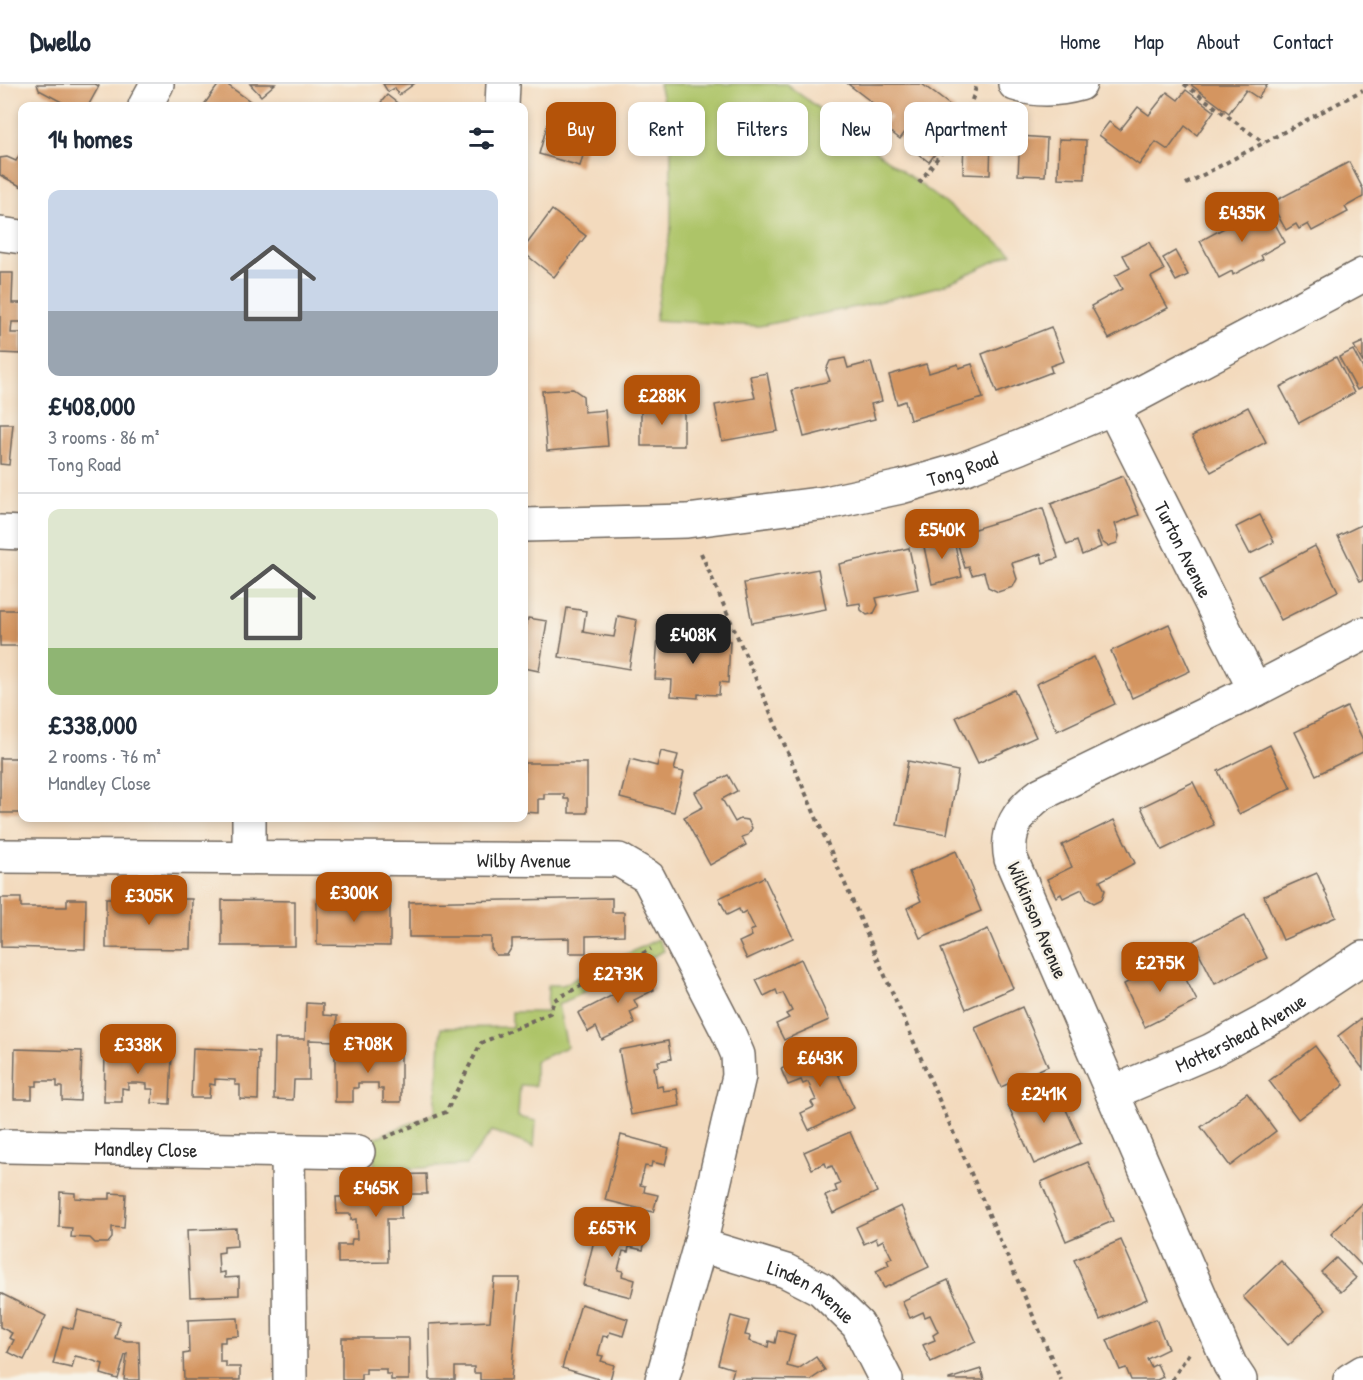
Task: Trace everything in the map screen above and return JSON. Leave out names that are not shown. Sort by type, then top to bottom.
[{"type":"street","points":[[148,102],[157,84]]},
{"type":"street","points":[[502,102],[503,84]]},
{"type":"street","points":[[1015,84],[1039,89],[1080,84]]},
{"type":"street","points":[[0,234],[18,236]]},
{"type":"street","name":"Tong Road","points":[[528,525],[687,521],[826,503],[901,487],[963,469],[1113,408],[1363,275]]},
{"type":"street","name":"Turton Avenue","points":[[1113,408],[1255,690]]},
{"type":"street","points":[[0,532],[18,532]]},
{"type":"street","name":"Wilkinson Avenue","points":[[1240,1380],[1230,1365],[1011,859],[1008,846],[1018,816],[1027,804],[1041,794],[1255,690],[1363,634]]},
{"type":"street","points":[[249,822],[249,857]]},
{"type":"street","name":"Wilby Avenue","points":[[0,856],[619,860],[648,877],[729,1034],[738,1055],[739,1076],[700,1245],[662,1380]]},
{"type":"street","name":"Mottershead Avenue","points":[[1112,1093],[1210,1051],[1277,1015],[1363,958]]},
{"type":"street","name":"Mandley Close","points":[[5,1146],[358,1152]]},
{"type":"street","points":[[288,1151],[290,1380]]},
{"type":"street","name":"Linden Avenue","points":[[700,1245],[786,1271],[821,1289],[858,1325],[886,1380]]},
{"type":"street","points":[[1350,1380],[1363,1372]]},
{"type":"path","points":[[919,183],[968,113],[977,84]]},
{"type":"path","points":[[1184,84],[1264,143]]},
{"type":"path","points":[[1186,184],[1363,90]]},
{"type":"path","points":[[687,521],[1061,1380]]},
{"type":"path","points":[[358,1152],[381,1139],[446,1112],[481,1042],[550,1013],[554,1000],[678,934]]},
{"type":"green space","points":[[659,84],[786,84],[820,109],[820,156],[882,156],[1012,253],[944,285],[866,305],[759,326],[655,320],[671,227],[671,156],[705,156],[705,102],[663,102]]},
{"type":"green space","points":[[658,939],[664,951],[558,1005],[567,1047],[535,1061],[535,1086],[520,1085],[518,1117],[536,1121],[534,1147],[492,1131],[466,1165],[374,1171],[375,1138],[435,1113],[441,1028],[512,1027],[512,1012],[547,1012],[548,985],[563,985]]},
{"type":"building","points":[[37,84],[95,84],[99,86],[90,102],[62,102],[39,90]]},
{"type":"building","points":[[219,84],[226,84],[251,102],[206,102]]},
{"type":"building","points":[[250,84],[275,84],[261,96]]},
{"type":"building","points":[[383,84],[414,84],[399,95],[395,88],[388,92]]},
{"type":"building","points":[[848,84],[922,84],[946,102],[904,102],[904,134],[900,139],[892,133],[892,102],[871,102]]},
{"type":"building","points":[[1190,84],[1268,84],[1258,98],[1246,90],[1229,113]]},
{"type":"building","points":[[1186,90],[1214,111],[1197,135],[1185,126],[1168,150],[1156,142],[1139,165],[1099,135],[1109,122],[1120,130],[1138,107],[1149,115],[1167,92],[1178,100]]},
{"type":"building","points":[[387,95],[396,102],[381,102]]},
{"type":"building","points":[[546,130],[546,156],[583,156],[580,166],[539,154]]},
{"type":"building","points":[[1028,137],[1047,138],[1045,176],[1018,175],[1019,156],[1028,156]]},
{"type":"building","points":[[1059,139],[1086,140],[1085,179],[1058,178]]},
{"type":"building","points":[[921,156],[934,156],[929,162]]},
{"type":"building","points":[[963,156],[990,156],[990,175],[963,174]]},
{"type":"building","points":[[7,157],[16,161],[18,157],[18,185],[0,175],[0,158]]},
{"type":"building","points":[[1349,162],[1363,189],[1363,197],[1345,207],[1348,212],[1312,231],[1308,224],[1299,229],[1296,224],[1286,230],[1271,203]]},
{"type":"building","points":[[1265,206],[1285,242],[1261,255],[1263,259],[1233,275],[1232,271],[1219,278],[1200,241]]},
{"type":"building","points":[[552,210],[586,236],[554,277],[528,256],[528,243]]},
{"type":"building","points":[[1149,242],[1164,270],[1151,277],[1168,308],[1109,339],[1091,306],[1122,289],[1115,276],[1130,268],[1123,255]]},
{"type":"building","points":[[1175,251],[1188,275],[1176,281],[1163,258]]},
{"type":"building","points":[[0,273],[13,273],[12,303],[18,303],[18,322],[12,322],[11,333],[18,333],[18,354],[0,353]]},
{"type":"building","points":[[1051,327],[1064,361],[1050,366],[1052,372],[997,393],[982,354]]},
{"type":"building","points":[[1363,342],[1363,363],[1354,346]]},
{"type":"building","points":[[1353,350],[1363,369],[1363,387],[1357,390],[1339,357]]},
{"type":"building","points":[[1336,357],[1354,393],[1299,423],[1280,387]]},
{"type":"building","points":[[845,358],[848,368],[871,362],[882,401],[871,404],[875,419],[804,437],[792,390],[830,381],[826,370],[830,361]]},
{"type":"building","points":[[926,364],[929,373],[958,364],[959,368],[972,364],[983,398],[910,420],[905,401],[897,404],[889,375]]},
{"type":"building","points":[[767,373],[778,431],[722,441],[715,405],[755,398],[750,376]]},
{"type":"building","points":[[573,389],[583,396],[584,412],[605,410],[608,446],[547,451],[542,391]]},
{"type":"building","points":[[641,405],[684,405],[684,446],[641,446]]},
{"type":"building","points":[[1248,407],[1266,442],[1211,472],[1192,436]]},
{"type":"building","points":[[0,424],[13,424],[9,465],[0,464]]},
{"type":"building","points":[[1123,476],[1139,515],[1115,524],[1119,536],[1117,543],[1108,546],[1102,542],[1098,532],[1096,533],[1101,547],[1082,555],[1077,541],[1067,545],[1051,504]]},
{"type":"building","points":[[1043,508],[1058,558],[1043,563],[1041,554],[1012,563],[1017,579],[1013,587],[998,592],[988,587],[984,572],[972,575],[969,567],[965,568],[955,535]]},
{"type":"building","points":[[1260,515],[1274,542],[1250,554],[1236,527]]},
{"type":"building","points":[[1363,524],[1363,580],[1360,581],[1338,536]]},
{"type":"building","points":[[953,536],[962,577],[932,584],[923,542]]},
{"type":"building","points":[[1315,546],[1338,591],[1281,620],[1258,576]]},
{"type":"building","points":[[909,548],[918,589],[876,598],[878,605],[874,613],[867,615],[861,610],[860,603],[848,605],[839,564]]},
{"type":"building","points":[[818,569],[826,609],[752,623],[744,583]]},
{"type":"building","points":[[567,608],[586,611],[583,632],[599,635],[614,637],[618,616],[637,620],[629,669],[559,657]]},
{"type":"building","points":[[0,610],[18,610],[18,646],[0,646]]},
{"type":"building","points":[[528,618],[547,621],[539,671],[528,669]]},
{"type":"building","points":[[1169,624],[1190,671],[1132,698],[1111,651]]},
{"type":"building","points":[[658,637],[730,641],[728,683],[720,682],[719,695],[698,694],[698,698],[671,696],[672,680],[655,679]]},
{"type":"building","points":[[1094,657],[1115,704],[1057,731],[1036,684]]},
{"type":"building","points":[[1014,690],[1036,737],[978,763],[956,717]]},
{"type":"building","points":[[1347,707],[1363,740],[1363,752],[1316,775],[1295,732]]},
{"type":"building","points":[[1270,745],[1291,788],[1239,814],[1218,771]]},
{"type":"building","points":[[661,751],[678,755],[674,770],[684,772],[674,812],[620,798],[630,759],[657,766]]},
{"type":"building","points":[[0,758],[18,758],[18,813],[0,813]]},
{"type":"building","points":[[908,761],[958,771],[947,834],[897,825]]},
{"type":"building","points":[[528,763],[587,763],[587,813],[569,813],[569,799],[564,799],[564,794],[544,794],[544,799],[538,799],[538,813],[528,812]]},
{"type":"building","points":[[728,775],[737,791],[722,799],[735,822],[740,819],[748,820],[752,828],[748,835],[742,837],[746,845],[710,865],[684,817],[703,807],[695,792]]},
{"type":"building","points":[[1193,782],[1214,825],[1162,850],[1141,807]]},
{"type":"building","points":[[1114,820],[1135,863],[1100,881],[1105,890],[1102,899],[1094,903],[1087,899],[1082,889],[1063,898],[1061,894],[1056,897],[1047,879],[1072,867],[1062,845]]},
{"type":"building","points":[[956,851],[981,911],[920,938],[907,908],[921,901],[909,872]]},
{"type":"building","points":[[1317,873],[1336,917],[1283,940],[1264,896]]},
{"type":"building","points":[[764,877],[793,938],[747,959],[739,942],[752,936],[750,931],[755,929],[746,911],[741,914],[739,909],[727,915],[719,898]]},
{"type":"building","points":[[1,898],[21,898],[21,907],[67,907],[67,899],[86,899],[85,949],[1,947]]},
{"type":"building","points":[[106,898],[126,898],[126,907],[172,908],[172,899],[192,899],[191,949],[106,948]]},
{"type":"building","points":[[612,898],[612,912],[624,912],[624,935],[586,936],[586,953],[569,953],[569,938],[512,939],[512,947],[507,955],[496,955],[491,948],[491,937],[409,937],[409,902]]},
{"type":"building","points":[[222,900],[295,901],[295,946],[222,946]]},
{"type":"building","points":[[317,900],[390,901],[390,946],[317,945]]},
{"type":"building","points":[[1245,915],[1267,958],[1215,984],[1193,941]]},
{"type":"building","points":[[988,929],[1013,988],[966,1009],[941,949]]},
{"type":"building","points":[[1175,958],[1197,1001],[1145,1027],[1124,984]]},
{"type":"building","points":[[801,959],[829,1020],[784,1040],[776,1024],[789,1018],[786,1014],[792,1011],[783,993],[778,995],[776,990],[764,996],[756,980]]},
{"type":"building","points":[[641,965],[654,990],[634,1000],[638,1008],[630,1012],[635,1024],[602,1040],[596,1027],[588,1032],[578,1013],[615,994],[608,981]]},
{"type":"building","points":[[306,1003],[323,1004],[323,1015],[337,1016],[336,1041],[309,1040],[309,1080],[294,1080],[293,1100],[274,1099],[275,1039],[305,1039]]},
{"type":"building","points":[[1022,1007],[1048,1066],[1001,1087],[975,1028]]},
{"type":"building","points":[[1363,1017],[1363,1069],[1338,1036]]},
{"type":"building","points":[[668,1041],[671,1059],[658,1061],[659,1066],[654,1067],[657,1087],[662,1086],[663,1091],[677,1089],[680,1106],[631,1115],[619,1050]]},
{"type":"building","points":[[1315,1046],[1344,1085],[1298,1119],[1269,1081]]},
{"type":"building","points":[[193,1048],[259,1051],[258,1100],[240,1099],[240,1085],[235,1085],[235,1080],[215,1079],[215,1085],[210,1084],[209,1098],[191,1098]]},
{"type":"building","points":[[826,1048],[854,1108],[809,1130],[801,1113],[814,1107],[811,1102],[816,1100],[808,1082],[803,1084],[801,1080],[788,1085],[781,1069]]},
{"type":"building","points":[[15,1049],[82,1051],[80,1101],[62,1100],[62,1087],[57,1087],[57,1081],[37,1081],[37,1086],[32,1086],[32,1099],[14,1099]]},
{"type":"building","points":[[105,1052],[172,1054],[170,1104],[152,1103],[153,1089],[147,1089],[147,1084],[138,1083],[128,1083],[128,1089],[122,1088],[122,1102],[104,1102]]},
{"type":"building","points":[[401,1052],[401,1102],[383,1102],[383,1089],[378,1089],[378,1083],[358,1083],[358,1088],[353,1088],[353,1102],[335,1102],[335,1053]]},
{"type":"building","points":[[1055,1085],[1081,1143],[1034,1164],[1008,1105]]},
{"type":"building","points":[[1247,1093],[1276,1131],[1230,1166],[1201,1127]]},
{"type":"building","points":[[850,1132],[877,1192],[833,1213],[825,1196],[837,1191],[835,1186],[840,1184],[832,1166],[827,1168],[825,1163],[812,1169],[804,1152]]},
{"type":"building","points":[[621,1135],[669,1148],[665,1165],[652,1162],[651,1167],[645,1166],[640,1185],[645,1186],[644,1192],[658,1195],[653,1212],[605,1200]]},
{"type":"building","points":[[1088,1162],[1113,1221],[1066,1241],[1041,1182]]},
{"type":"building","points":[[426,1174],[427,1194],[401,1194],[401,1219],[387,1219],[388,1262],[338,1263],[338,1245],[351,1245],[352,1239],[357,1239],[356,1219],[351,1220],[351,1214],[337,1214],[336,1197],[387,1196],[386,1175]]},
{"type":"building","points":[[60,1192],[75,1193],[75,1198],[92,1199],[110,1199],[110,1193],[126,1194],[124,1228],[112,1227],[112,1238],[108,1243],[95,1243],[90,1238],[71,1237],[72,1228],[59,1227]]},
{"type":"building","points":[[1363,1203],[1363,1267],[1331,1234]]},
{"type":"building","points":[[901,1206],[929,1267],[884,1288],[876,1271],[889,1265],[887,1260],[892,1258],[883,1240],[878,1243],[876,1238],[864,1244],[856,1227]]},
{"type":"building","points":[[599,1220],[647,1233],[643,1250],[629,1247],[628,1252],[623,1251],[618,1270],[623,1271],[622,1276],[635,1280],[631,1297],[583,1285]]},
{"type":"building","points":[[236,1228],[237,1246],[224,1247],[224,1252],[218,1253],[219,1273],[225,1272],[225,1278],[239,1277],[239,1295],[190,1297],[187,1230]]},
{"type":"building","points":[[1121,1240],[1147,1299],[1100,1320],[1074,1260]]},
{"type":"building","points":[[1336,1258],[1356,1278],[1341,1292],[1321,1272]]},
{"type":"building","points":[[1281,1261],[1326,1309],[1288,1345],[1243,1297]]},
{"type":"building","points":[[494,1278],[520,1278],[511,1380],[480,1380],[480,1373],[474,1373],[474,1367],[455,1367],[455,1380],[430,1380],[429,1324],[490,1321]]},
{"type":"building","points":[[948,1280],[976,1341],[931,1362],[923,1345],[935,1340],[933,1335],[938,1332],[930,1315],[925,1317],[923,1312],[910,1318],[902,1301]]},
{"type":"building","points":[[0,1293],[46,1316],[24,1360],[8,1352],[14,1340],[9,1338],[12,1333],[0,1327]]},
{"type":"building","points":[[581,1304],[628,1319],[623,1336],[610,1332],[608,1337],[603,1336],[598,1355],[603,1356],[601,1361],[614,1365],[610,1380],[602,1380],[562,1368]]},
{"type":"building","points":[[78,1310],[120,1321],[115,1338],[139,1341],[140,1380],[124,1380],[127,1354],[118,1379],[101,1374],[103,1364],[75,1356],[72,1368],[53,1364],[63,1326],[73,1329]]},
{"type":"building","points":[[731,1316],[749,1321],[745,1335],[750,1336],[749,1341],[768,1347],[769,1341],[775,1343],[778,1330],[795,1335],[787,1366],[798,1369],[816,1357],[825,1370],[810,1380],[731,1379],[734,1369],[718,1364]]},
{"type":"building","points":[[238,1318],[239,1336],[225,1337],[225,1342],[220,1342],[220,1362],[226,1362],[226,1367],[240,1367],[240,1380],[184,1380],[183,1354],[189,1353],[188,1320]]},
{"type":"building","points":[[1156,1319],[1168,1349],[1147,1359],[1151,1367],[1157,1364],[1163,1377],[1157,1380],[1131,1380],[1126,1368],[1120,1370],[1107,1340]]},
{"type":"building","points":[[342,1338],[409,1338],[409,1380],[391,1380],[391,1374],[386,1374],[386,1369],[366,1369],[366,1374],[361,1374],[361,1380],[342,1380]]},
{"type":"building","points":[[981,1369],[984,1380],[949,1380],[949,1379]]}]
